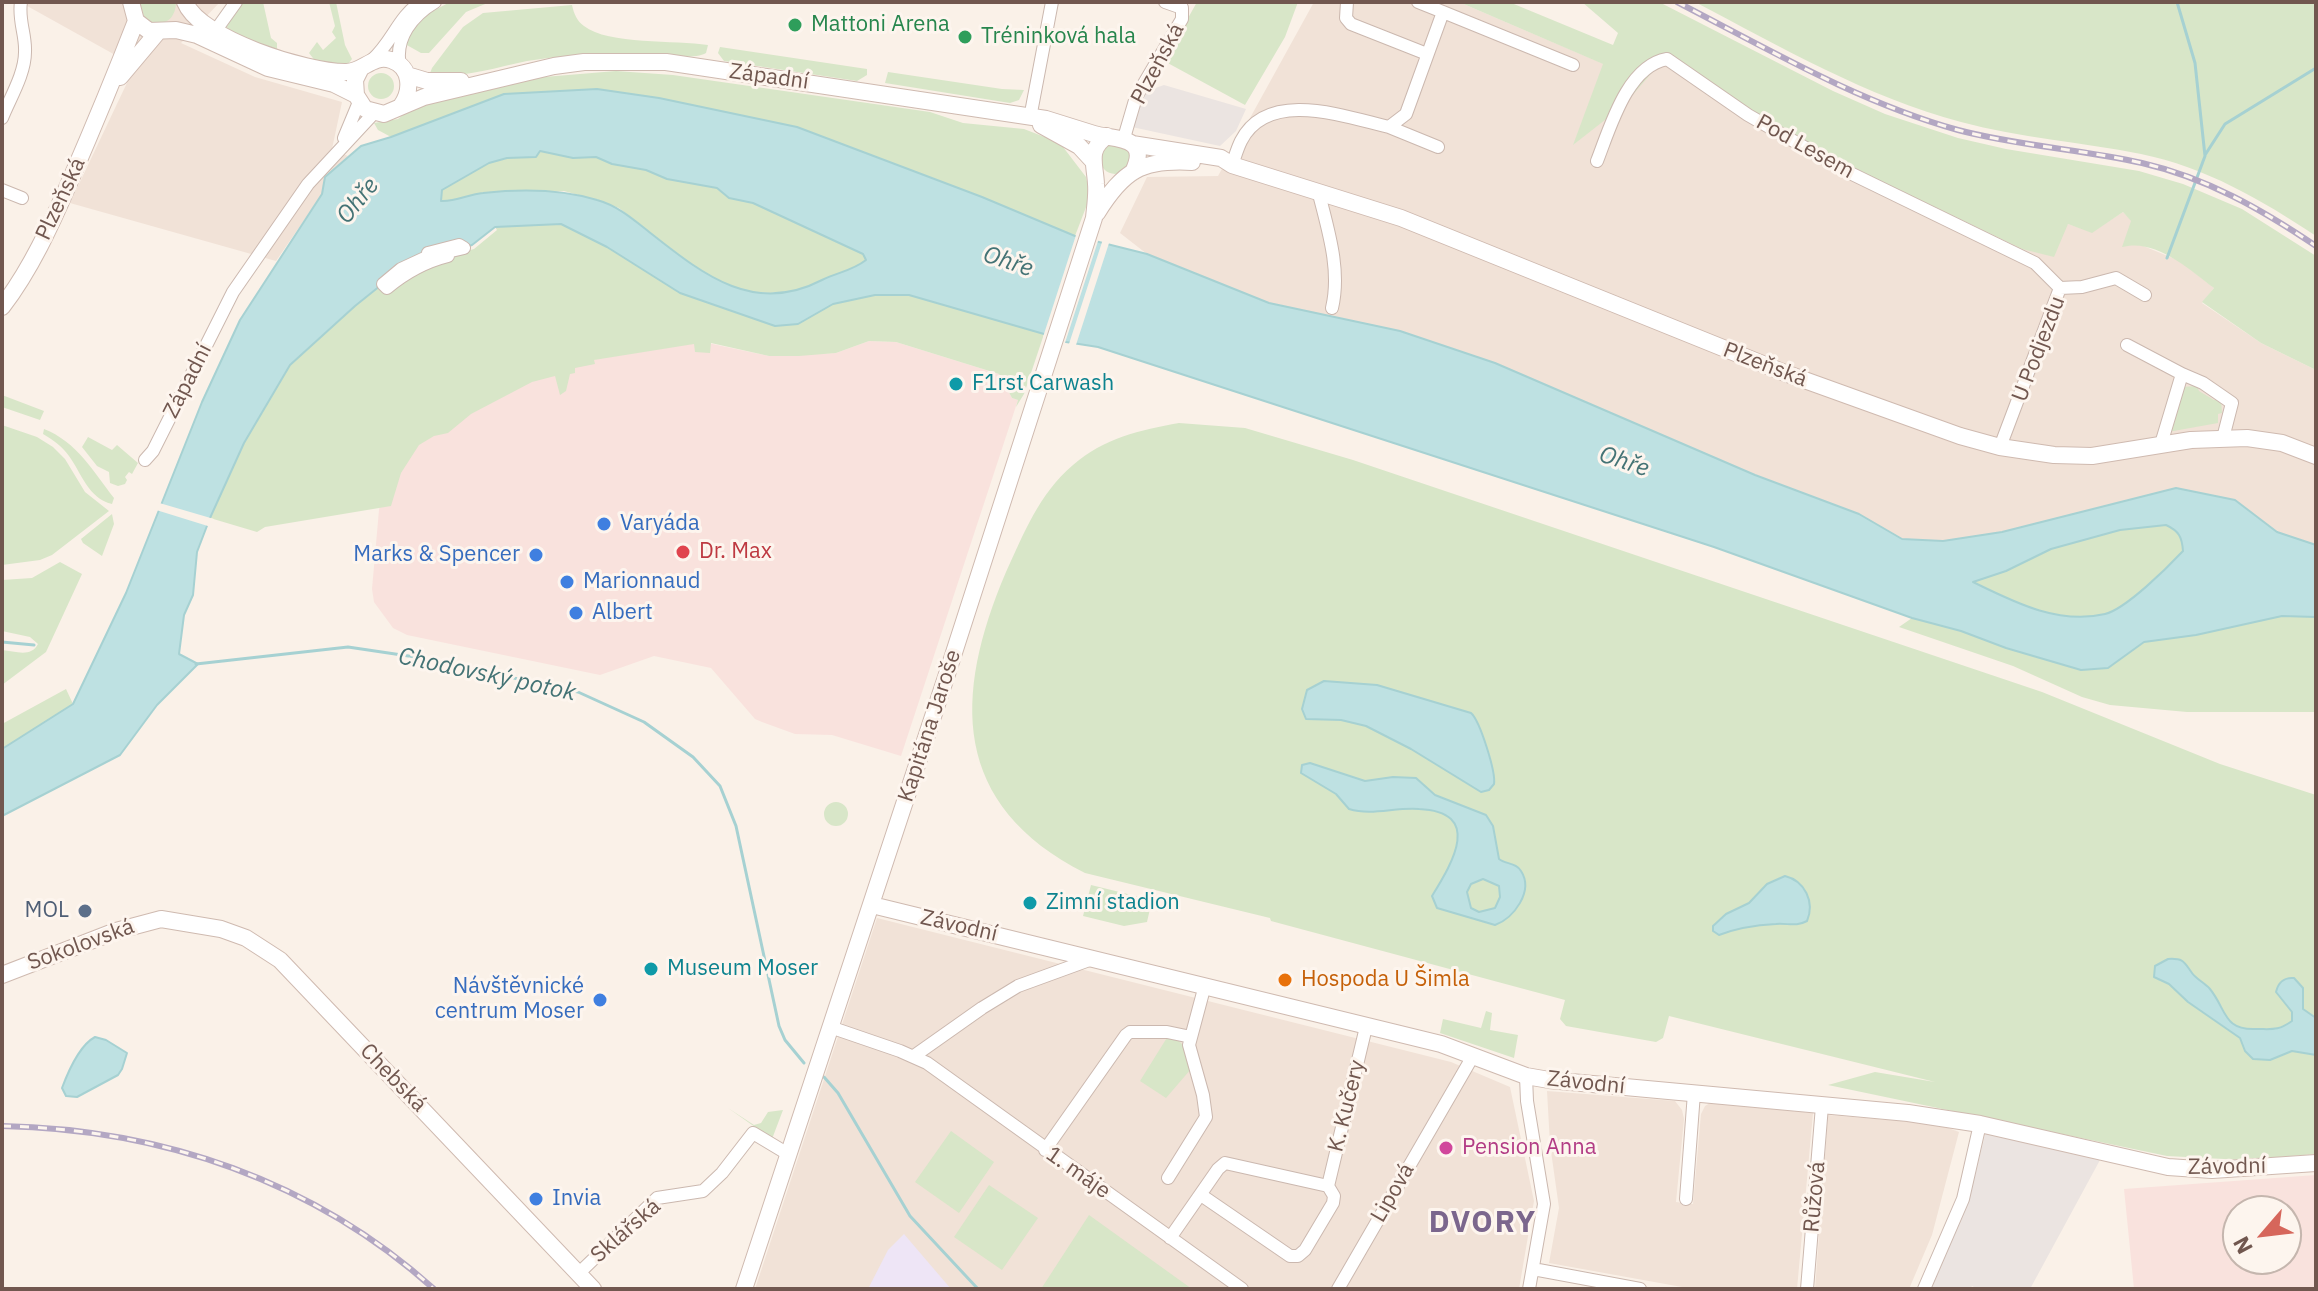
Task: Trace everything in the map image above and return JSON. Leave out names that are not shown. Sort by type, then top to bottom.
[{"type":"street","points":[[2,118],[22,70],[25,52],[19,13],[21,2]]},
{"type":"street","points":[[131,2],[136,21],[141,27],[197,35],[268,68],[334,84],[374,113]]},
{"type":"street","points":[[216,30],[236,2]]},
{"type":"street","name":"Západní","points":[[342,145],[357,98],[355,80],[385,46],[402,18],[421,2]]},
{"type":"street","points":[[401,107],[409,90],[399,53],[406,30],[419,12],[435,2]]},
{"type":"street","points":[[1030,118],[1052,2]]},
{"type":"street","name":"Plzeňská","points":[[1165,2],[1179,5],[1184,11],[1182,19],[1136,97],[1121,140],[1221,158],[1232,165],[1401,218],[1785,373],[1960,436],[2000,447],[2054,455],[2092,456],[2161,444],[2223,438],[2271,441],[2316,456]]},
{"type":"street","points":[[1184,11],[1195,2]]},
{"type":"street","points":[[1347,2],[1346,18],[1351,24],[1427,54]]},
{"type":"street","points":[[1418,2],[1573,65]]},
{"type":"street","name":"Západní","points":[[185,3],[196,19],[246,46],[287,62],[348,73],[366,64],[389,60],[427,81],[450,82],[584,62],[666,62],[1046,119],[1121,140]]},
{"type":"street","name":"Západní","points":[[164,31],[181,20],[185,3]]},
{"type":"street","points":[[1389,127],[1406,114],[1443,12]]},
{"type":"street","name":"Plzeňská","points":[[2,307],[18,285],[53,219],[112,87],[136,21]]},
{"type":"street","name":"Plzeňská","points":[[112,87],[164,31]]},
{"type":"street","name":"Pod Lesem","points":[[1597,161],[1621,100],[1646,69],[1657,61],[1667,59],[1748,115],[1846,171],[2035,263],[2060,288]]},
{"type":"street","name":"Západní","points":[[145,460],[153,451],[233,292],[308,184],[342,145],[374,113],[384,114],[424,97],[506,76]]},
{"type":"street","points":[[1232,165],[1241,140],[1247,133],[1266,117],[1289,110],[1327,112],[1389,127],[1438,147]]},
{"type":"street","name":"Západní","points":[[1030,118],[1079,146],[1093,163]]},
{"type":"street","points":[[1121,140],[1137,156],[1127,176],[1105,179],[1093,163],[1096,147],[1121,140]]},
{"type":"street","name":"Plzeňská","points":[[1127,176],[1144,166],[1165,161],[1232,165]]},
{"type":"street","name":"Kapitána Jaroše","points":[[744,1289],[1094,218],[1096,186],[1093,163]]},
{"type":"street","name":"Kapitána Jaroše","points":[[1094,218],[1113,188],[1127,176]]},
{"type":"street","points":[[2,190],[22,198]]},
{"type":"street","points":[[1319,194],[1333,255],[1332,308]]},
{"type":"street","points":[[459,245],[464,248],[447,252],[448,256],[405,273],[387,288],[383,284],[401,269],[429,256],[428,253],[459,245]]},
{"type":"street","name":"U Podjezdu","points":[[2000,447],[2060,288],[2082,287],[2116,278],[2145,295]]},
{"type":"street","points":[[2127,345],[2203,383],[2232,403],[2223,438]]},
{"type":"street","points":[[2161,444],[2182,374]]},
{"type":"street","name":"Závodní","points":[[872,905],[1441,1044],[1526,1076],[1908,1113],[1980,1124],[2168,1167],[2212,1170],[2316,1163]]},
{"type":"street","name":"Sokolovská","points":[[2,975],[116,931],[161,919]]},
{"type":"street","name":"Chebská","points":[[161,919],[221,929],[246,938],[280,960],[593,1289]]},
{"type":"street","points":[[914,1056],[1018,986],[1094,958]]},
{"type":"street","points":[[1168,1178],[1206,1117],[1189,1045],[1205,985]]},
{"type":"street","name":"1. máje","points":[[830,1027],[914,1056],[1242,1289]]},
{"type":"street","name":"K. Kučery","points":[[1201,1195],[1290,1256],[1298,1256],[1305,1250],[1333,1203],[1333,1190],[1328,1186],[1366,1027]]},
{"type":"street","points":[[1045,1150],[1126,1035],[1130,1032],[1167,1032],[1191,1037]]},
{"type":"street","name":"Lipová","points":[[1338,1289],[1473,1056]]},
{"type":"street","points":[[1526,1076],[1527,1101],[1544,1204],[1529,1289]]},
{"type":"street","points":[[1686,1199],[1694,1093]]},
{"type":"street","name":"Růžová","points":[[1807,1289],[1822,1106]]},
{"type":"street","points":[[1924,1289],[1963,1199],[1980,1124]]},
{"type":"street","name":"Sklářská","points":[[578,1274],[657,1198],[703,1191],[722,1173],[753,1133],[788,1154]]},
{"type":"street","points":[[1170,1238],[1225,1163],[1328,1186]]},
{"type":"street","name":"Kapitána Jaroše","points":[[735,1289],[762,1232]]},
{"type":"street","points":[[1533,1269],[1640,1289]]},
{"type":"shaded area","points":[[20,2],[220,2],[181,43],[255,77],[342,102],[332,149],[348,156],[325,177],[322,194],[276,261],[70,203],[135,66]]},
{"type":"shaded area","points":[[1314,2],[1459,2],[1604,64],[1574,144],[1668,54],[1839,161],[2022,249],[2068,224],[2092,232],[2123,212],[2132,221],[2123,246],[2136,243],[2180,261],[2214,288],[2202,303],[2261,343],[2316,370],[2316,545],[2277,532],[2235,500],[2176,488],[2002,532],[1943,541],[1902,539],[1859,514],[1755,475],[1495,363],[1400,331],[1269,303],[1147,254],[1120,233],[1147,177],[1218,176]]},
{"type":"shaded area","points":[[1164,85],[1246,109],[1236,131],[1220,146],[1132,127],[1139,98]]},
{"type":"shaded area","points":[[689,339],[769,356],[836,353],[869,341],[896,342],[999,374],[1012,398],[1018,400],[901,756],[832,735],[795,734],[755,719],[711,668],[654,656],[600,675],[407,635],[393,628],[374,602],[372,589],[379,510],[393,460],[526,374]]},
{"type":"shaded area","points":[[877,918],[1451,1062],[1510,1087],[1534,1201],[1519,1289],[755,1289]]},
{"type":"shaded area","points":[[1547,1091],[1675,1101],[1684,1119],[1676,1202],[1693,1204],[1701,1114],[1705,1106],[1710,1103],[1813,1113],[1797,1289],[1693,1289],[1549,1263],[1559,1208],[1550,1144]]},
{"type":"shaded area","points":[[1828,1115],[1938,1124],[1959,1132],[1932,1235],[1909,1289],[1815,1289]]},
{"type":"shaded area","points":[[1986,1131],[2100,1160],[2030,1289],[1978,1289],[1972,1286],[1970,1289],[1931,1289],[1970,1195]]},
{"type":"shaded area","points":[[2316,1175],[2316,1289],[2134,1289],[2124,1189]]},
{"type":"shaded area","points":[[904,1234],[951,1289],[868,1289],[888,1250]]},
{"type":"green space","points":[[140,2],[176,2],[170,19],[155,23],[144,17]]},
{"type":"green space","points":[[242,2],[263,2],[271,38],[277,43],[277,49],[256,46],[226,28]]},
{"type":"green space","points":[[329,2],[336,2],[345,45],[352,59],[348,64],[316,62],[309,53],[317,42],[323,50],[336,38],[332,32],[335,26]]},
{"type":"green space","points":[[450,2],[490,2],[466,12],[429,53],[421,53],[405,44],[420,18]]},
{"type":"green space","points":[[1197,2],[1298,2],[1285,37],[1245,105],[1164,61]]},
{"type":"green space","points":[[1459,2],[1509,2],[1613,45],[1618,33],[1582,2],[1659,2],[1833,91],[1885,114],[1958,138],[2006,149],[2139,171],[2183,184],[2242,209],[2316,256],[2316,370],[2261,343],[2202,302],[2214,288],[2183,264],[2147,247],[2122,247],[2131,221],[2123,212],[2092,233],[2068,224],[2054,257],[2022,249],[1839,161],[1744,108],[1668,54],[1624,105],[1573,145],[1603,64]]},
{"type":"green space","points":[[1695,2],[2316,2],[2316,236],[2232,186],[2188,167],[2141,154],[2028,136],[1926,112],[1825,70]]},
{"type":"green space","points":[[572,5],[579,22],[595,32],[625,39],[708,45],[706,53],[689,57],[629,53],[574,56],[527,61],[466,74],[429,76],[463,27],[483,13]]},
{"type":"green space","points":[[720,47],[867,69],[867,75],[857,81],[724,61],[718,53]]},
{"type":"green space","points":[[616,71],[673,75],[930,112],[963,123],[1024,129],[1060,143],[1086,177],[1088,202],[1075,236],[797,127],[504,94],[391,137],[378,130],[374,123],[398,119],[414,106],[532,78]]},
{"type":"green space","points":[[888,72],[1024,90],[1019,100],[1010,103],[885,83]]},
{"type":"green space","points":[[381,73],[391,76],[394,86],[391,96],[381,99],[371,96],[368,86],[371,76]]},
{"type":"green space","points":[[1115,144],[1125,149],[1130,159],[1125,169],[1115,174],[1105,169],[1100,159],[1105,149]]},
{"type":"green space","points":[[539,151],[573,158],[596,157],[667,179],[717,188],[729,198],[753,203],[863,254],[866,260],[854,269],[826,278],[805,290],[770,293],[739,291],[691,265],[619,208],[600,201],[564,191],[441,201],[442,190],[489,163]]},
{"type":"green space","points":[[560,224],[607,247],[680,293],[775,326],[798,324],[833,304],[875,295],[909,295],[1044,334],[1024,394],[1016,407],[1018,400],[1012,398],[999,374],[896,342],[869,341],[836,353],[799,356],[769,356],[711,343],[710,353],[695,352],[694,344],[594,360],[595,364],[575,368],[575,373],[570,374],[566,391],[560,395],[555,376],[532,382],[471,414],[448,433],[434,436],[419,445],[401,473],[391,506],[265,527],[257,532],[210,518],[244,443],[290,365],[401,269],[474,249],[497,230],[495,227]]},
{"type":"green space","points":[[2197,386],[2199,391],[2214,400],[2221,399],[2222,413],[2218,414],[2218,423],[2168,432],[2181,387]]},
{"type":"green space","points":[[2,395],[44,411],[40,420],[2,407]]},
{"type":"green space","points":[[1179,423],[1245,428],[1353,460],[2042,692],[2220,764],[2316,795],[2316,1154],[2243,1160],[2167,1156],[1828,1085],[1875,1072],[1935,1082],[1669,1016],[1663,1038],[1656,1042],[1566,1026],[1560,1019],[1565,1000],[1271,921],[1270,918],[1085,873],[1041,846],[1009,815],[987,781],[975,744],[972,704],[977,662],[989,618],[1026,529],[1061,476],[1085,456],[1110,442],[1136,432]]},
{"type":"green space","points":[[2,425],[37,437],[53,447],[65,459],[85,492],[109,511],[52,555],[40,560],[2,565]]},
{"type":"green space","points":[[44,429],[66,441],[84,458],[114,498],[112,504],[91,491],[66,452],[43,434]]},
{"type":"green space","points":[[88,437],[112,450],[117,445],[138,463],[132,474],[129,472],[125,477],[125,484],[118,486],[110,483],[109,472],[97,466],[82,447]]},
{"type":"green space","points":[[112,514],[114,524],[102,556],[81,539]]},
{"type":"green space","points":[[2166,525],[2179,535],[2183,551],[2136,595],[2107,614],[2091,617],[2056,615],[1972,582],[2006,571],[2051,549],[2120,530]]},
{"type":"green space","points":[[60,562],[82,574],[46,652],[2,685],[2,650],[27,652],[38,644],[30,637],[2,631],[2,580],[32,578]]},
{"type":"green space","points":[[2282,616],[2316,617],[2316,712],[2187,712],[2110,705],[2082,697],[2013,666],[1899,627],[1912,618],[1961,631],[2006,648],[2108,668],[2144,642],[2196,635]]},
{"type":"green space","points":[[66,689],[73,704],[2,749],[2,724]]},
{"type":"green space","points":[[836,802],[844,806],[848,814],[844,822],[836,826],[828,822],[824,814],[828,806]]},
{"type":"green space","points":[[1091,885],[1152,900],[1147,922],[1124,926],[1083,916]]},
{"type":"green space","points":[[1486,1011],[1492,1013],[1490,1030],[1518,1035],[1514,1058],[1440,1033],[1443,1019],[1481,1028]]},
{"type":"green space","points":[[1168,1036],[1182,1044],[1191,1069],[1166,1098],[1140,1081]]},
{"type":"green space","points":[[728,1108],[754,1125],[761,1123],[768,1112],[783,1110],[772,1139]]},
{"type":"green space","points":[[951,1131],[994,1162],[959,1213],[915,1182]]},
{"type":"green space","points":[[989,1185],[1038,1218],[1002,1270],[954,1237]]},
{"type":"green space","points":[[1089,1215],[1192,1289],[1041,1289]]},
{"type":"water","name":"Ohře","points":[[597,89],[659,98],[797,127],[1075,236],[1147,254],[1269,303],[1400,331],[1495,363],[1755,475],[1859,514],[1902,539],[1943,541],[2002,532],[2176,488],[2235,500],[2277,532],[2316,545],[2316,617],[2282,616],[2196,635],[2144,642],[2108,668],[2081,670],[1912,618],[1714,547],[1098,347],[1066,342],[909,295],[875,295],[833,304],[798,324],[775,326],[680,293],[607,247],[561,224],[495,227],[472,245],[401,269],[290,365],[244,443],[197,552],[193,595],[184,615],[179,654],[198,664],[157,705],[120,755],[2,816],[2,749],[73,704],[126,593],[202,402],[240,320],[322,194],[325,177],[361,146],[504,94]],"holes":[[[540,151],[573,158],[596,157],[667,179],[717,188],[729,198],[753,203],[863,254],[866,260],[798,290],[775,294],[753,292],[712,276],[626,214],[597,200],[555,192],[526,191],[483,193],[441,201],[442,190],[489,163],[507,158],[536,157]],[[2166,525],[2179,535],[2183,551],[2135,596],[2105,614],[2088,617],[2053,614],[2020,604],[1973,582],[2006,571],[2051,549],[2120,530]]]},
{"type":"water","points":[[1324,681],[1377,685],[1471,713],[1487,747],[1494,784],[1489,790],[1481,792],[1411,749],[1366,726],[1341,720],[1306,719],[1302,709],[1307,690]]},
{"type":"water","points":[[1310,763],[1365,781],[1416,778],[1435,795],[1486,815],[1493,826],[1499,859],[1517,866],[1521,871],[1525,887],[1520,903],[1509,916],[1495,925],[1437,908],[1432,896],[1448,868],[1457,841],[1457,829],[1451,819],[1439,812],[1419,809],[1366,812],[1349,809],[1336,794],[1301,773],[1302,765]],"holes":[[[1483,879],[1499,886],[1500,897],[1495,908],[1479,912],[1471,908],[1467,892],[1471,884]]]},
{"type":"water","points":[[1785,876],[1798,882],[1806,893],[1810,907],[1807,921],[1754,926],[1719,935],[1713,931],[1713,926],[1726,914],[1749,903],[1767,884]]},
{"type":"water","points":[[2168,959],[2183,962],[2210,989],[2227,1018],[2246,1029],[2275,1029],[2292,1021],[2292,1012],[2276,992],[2282,981],[2294,978],[2303,988],[2303,1009],[2316,1018],[2316,1055],[2292,1051],[2270,1060],[2253,1059],[2245,1051],[2240,1038],[2188,1002],[2169,984],[2154,977],[2155,966]]},
{"type":"water","points":[[95,1037],[127,1053],[122,1069],[118,1075],[77,1097],[66,1096],[62,1088],[71,1067],[84,1046]]},
{"type":"pier","points":[[1077,232],[1099,238],[1064,346],[1043,337]]},
{"type":"pier","points":[[1103,239],[1110,240],[1075,348],[1068,347]]},
{"type":"pier","points":[[156,502],[214,519],[211,527],[153,509]]},
{"type":"waterway","points":[[2167,258],[2205,156],[2195,63],[2177,2]]},
{"type":"waterway","points":[[2205,155],[2225,124],[2316,68]]},
{"type":"waterway","points":[[2,642],[34,645]]},
{"type":"waterway","name":"Chodovský potok","points":[[196,664],[348,647],[422,658],[578,692],[644,722],[693,757],[720,786],[736,826],[779,1026],[785,1040],[804,1063]]},
{"type":"waterway","name":"Chodovský potok","points":[[824,1077],[838,1093],[910,1216],[978,1289]]},
{"type":"railway","points":[[1677,2],[1814,73],[1885,105],[1958,130],[2166,169],[2233,196],[2316,246]]},
{"type":"railway","points":[[2,1126],[62,1129],[120,1138],[177,1150],[233,1168],[287,1191],[338,1218],[388,1251],[434,1289]]},
{"type":"place","name":"Mattoni Arena","points":[[795,25]]},
{"type":"place","name":"Tréninková hala","points":[[965,37]]},
{"type":"place","name":"F1rst Carwash","points":[[956,384]]},
{"type":"place","name":"Varyáda","points":[[604,524]]},
{"type":"place","name":"Dr. Max","points":[[683,552]]},
{"type":"place","name":"Marks & Spencer","points":[[536,555]]},
{"type":"place","name":"Marionnaud","points":[[567,582]]},
{"type":"place","name":"Albert","points":[[576,613]]},
{"type":"place","name":"Zimní stadion","points":[[1030,903]]},
{"type":"place","name":"MOL","points":[[85,911]]},
{"type":"place","name":"Museum Moser","points":[[651,969]]},
{"type":"place","name":"Hospoda U Šimla","points":[[1285,980]]},
{"type":"place","name":"Návštěvnické centrum Moser","points":[[600,1000]]},
{"type":"place","name":"Pension Anna","points":[[1446,1148]]},
{"type":"place","name":"Invia","points":[[536,1199]]},
{"type":"district","name":"DVORY","points":[[1483,1223]]}]
